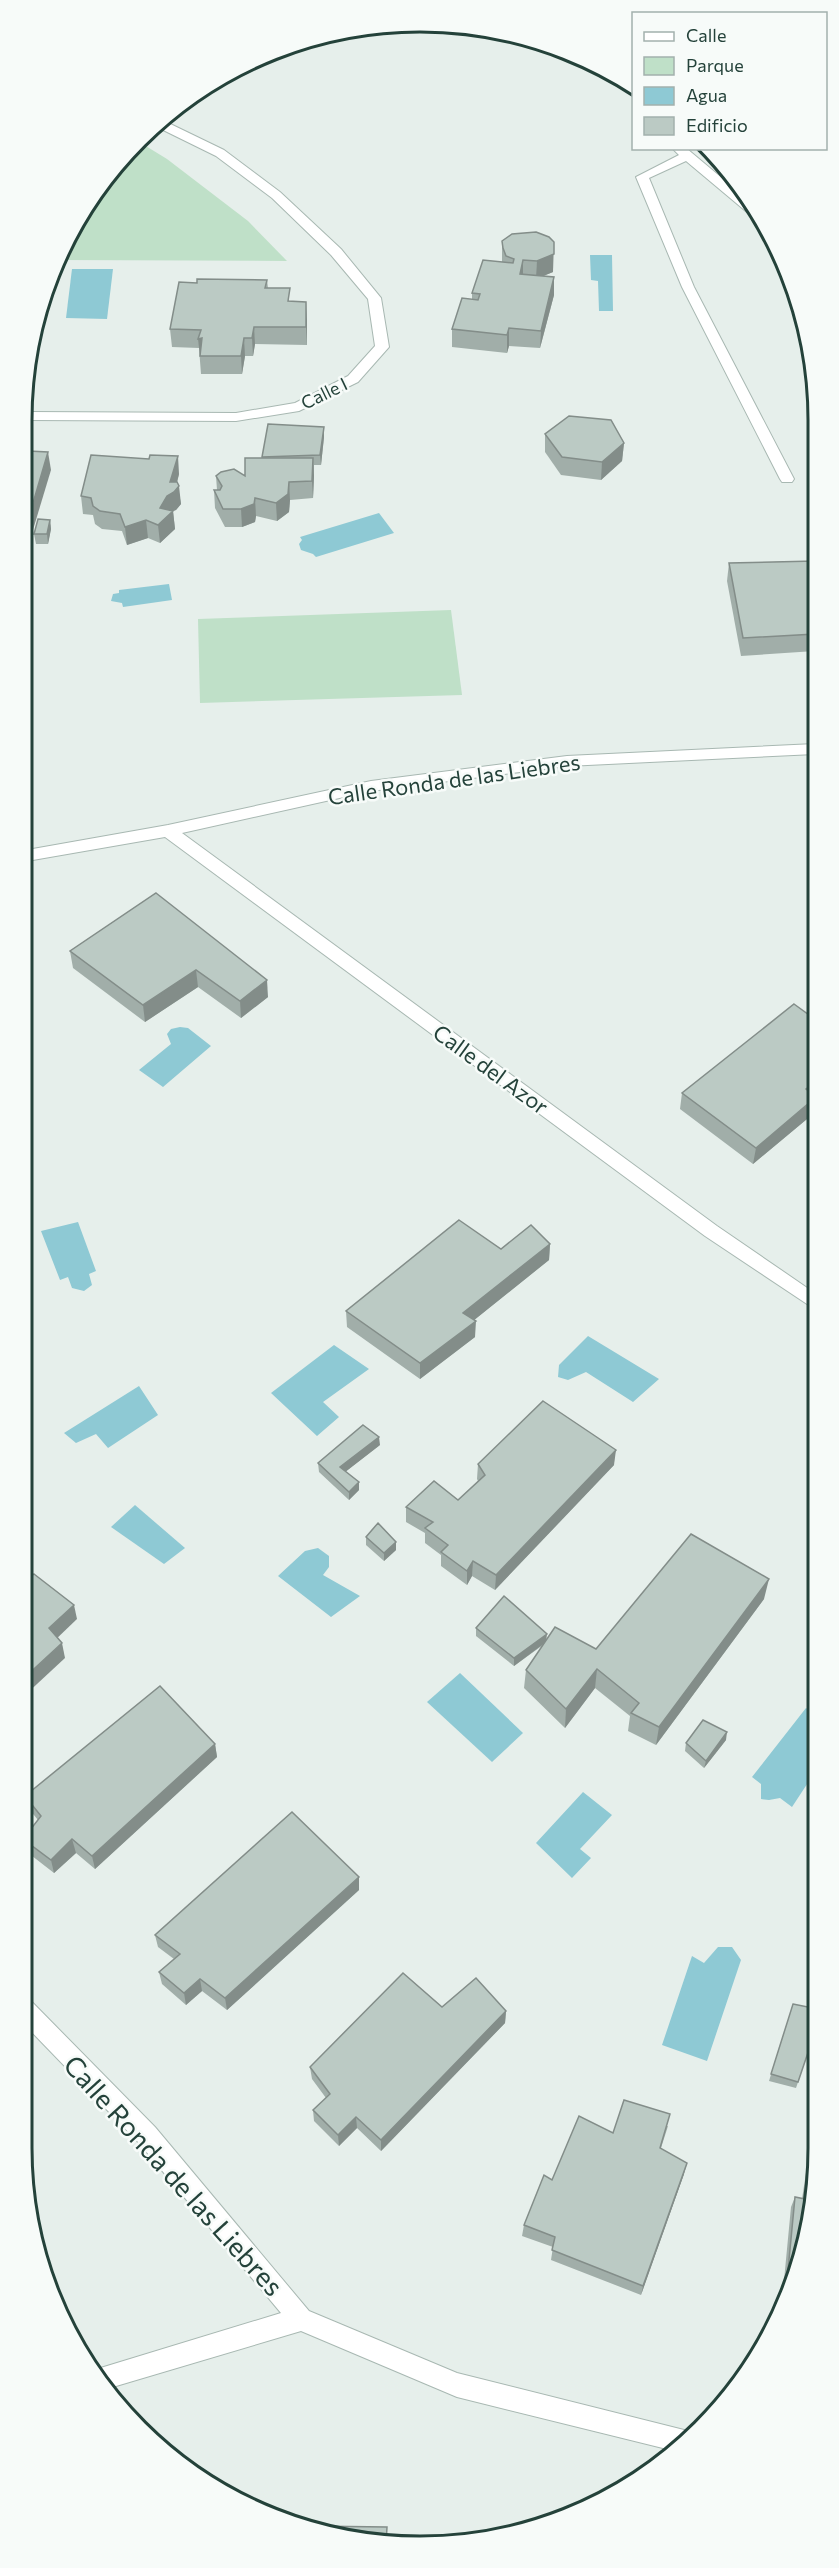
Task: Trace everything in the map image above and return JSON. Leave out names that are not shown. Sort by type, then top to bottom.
[{"type":"street","name":"Calle I","points":[[32,417],[236,417],[299,407],[353,379],[382,347],[374,298],[336,252],[276,195],[220,153],[166,126]]},
{"type":"street","points":[[738,198],[682,152],[642,177],[688,287],[787,479]]},
{"type":"street","name":"Calle Ronda de las Liebres","points":[[32,855],[168,831],[371,786],[567,761],[808,749]]},
{"type":"street","name":"Calle del Azor","points":[[168,831],[711,1231],[808,1298]]},
{"type":"street","name":"Calle Ronda de las Liebres","points":[[32,2017],[147,2135],[300,2319],[457,2385],[676,2439]]},
{"type":"street","name":"Calle Ronda de las Liebres","points":[[106,2377],[300,2319]]},
{"type":"green space","points":[[145,145],[167,159],[248,221],[287,261],[66,260],[83,225],[97,204]]},
{"type":"green space","points":[[451,610],[462,695],[200,703],[198,619]]},
{"type":"water","points":[[590,255],[612,255],[613,311],[599,311],[598,281],[591,280]]},
{"type":"water","points":[[72,269],[113,269],[107,319],[66,318]]},
{"type":"water","points":[[379,513],[394,533],[316,557],[301,550],[300,537]]},
{"type":"water","points":[[169,584],[172,600],[123,607],[122,603],[111,601],[113,594],[119,593],[119,590]]},
{"type":"water","points":[[188,1028],[211,1046],[163,1087],[139,1070],[171,1044],[167,1034],[171,1029]]},
{"type":"water","points":[[78,1222],[96,1271],[89,1274],[92,1285],[84,1291],[72,1288],[68,1277],[60,1280],[41,1231]]},
{"type":"water","points":[[588,1336],[659,1379],[633,1402],[586,1372],[568,1380],[558,1377],[559,1365]]},
{"type":"water","points":[[334,1345],[369,1369],[323,1402],[339,1417],[317,1436],[271,1393]]},
{"type":"water","points":[[139,1386],[158,1415],[108,1448],[96,1434],[76,1443],[64,1433]]},
{"type":"water","points":[[135,1505],[185,1548],[164,1564],[111,1527]]},
{"type":"water","points":[[318,1548],[329,1556],[329,1567],[323,1575],[360,1596],[331,1617],[278,1576],[305,1551]]},
{"type":"water","points":[[460,1673],[523,1733],[492,1762],[427,1702]]},
{"type":"water","points":[[806,1708],[808,1709],[808,1783],[792,1807],[780,1798],[761,1799],[761,1784],[752,1777]]},
{"type":"water","points":[[583,1792],[612,1815],[580,1849],[591,1858],[572,1878],[536,1843]]},
{"type":"water","points":[[718,1947],[732,1947],[741,1960],[707,2061],[662,2045],[692,1956],[704,1963]]},
{"type":"building","points":[[536,232],[549,237],[554,242],[554,254],[537,261],[523,260],[520,274],[554,277],[541,331],[509,328],[507,335],[452,329],[462,298],[478,300],[480,294],[472,293],[483,260],[513,263],[514,259],[506,256],[502,241],[512,234]]},
{"type":"building","points":[[197,279],[267,280],[265,288],[290,288],[288,301],[306,302],[306,327],[254,327],[252,338],[244,338],[241,356],[200,356],[202,338],[198,339],[201,330],[170,329],[179,282],[197,283]]},
{"type":"building","points":[[569,416],[611,420],[624,443],[602,462],[562,457],[545,434]]},
{"type":"building","points":[[268,424],[324,427],[320,455],[262,457]]},
{"type":"building","points":[[32,451],[48,452],[32,506]]},
{"type":"building","points":[[91,455],[149,459],[150,455],[178,456],[170,482],[177,482],[179,486],[167,496],[160,508],[173,511],[158,525],[146,520],[125,527],[120,514],[100,511],[93,506],[91,498],[81,496]]},
{"type":"building","points":[[245,458],[313,458],[312,481],[289,482],[288,494],[276,503],[255,498],[254,504],[241,509],[223,509],[214,490],[220,490],[222,486],[216,476],[221,472],[234,469],[245,476]]},
{"type":"building","points":[[38,519],[50,520],[47,534],[34,534]]},
{"type":"building","points":[[808,561],[808,634],[743,638],[729,563]]},
{"type":"building","points":[[156,893],[267,980],[240,1001],[196,970],[143,1005],[70,951]]},
{"type":"building","points":[[794,1004],[808,1014],[808,1087],[806,1089],[808,1104],[756,1148],[682,1093]]},
{"type":"building","points":[[459,1220],[501,1249],[531,1225],[550,1244],[463,1313],[476,1321],[420,1363],[346,1311]]},
{"type":"building","points":[[543,1401],[616,1450],[496,1575],[473,1561],[467,1571],[441,1552],[448,1545],[425,1528],[433,1522],[406,1507],[434,1481],[458,1500],[485,1475],[478,1464]]},
{"type":"building","points":[[363,1425],[379,1437],[340,1467],[359,1482],[349,1492],[318,1463]]},
{"type":"building","points":[[378,1523],[396,1542],[384,1553],[366,1537]]},
{"type":"building","points":[[691,1534],[769,1579],[659,1727],[631,1713],[639,1703],[597,1669],[566,1709],[526,1670],[555,1627],[596,1649]]},
{"type":"building","points":[[34,1574],[74,1605],[49,1628],[62,1643],[32,1671],[32,1575]]},
{"type":"building","points":[[504,1596],[547,1634],[514,1658],[476,1628]]},
{"type":"building","points":[[160,1686],[215,1744],[92,1856],[72,1839],[51,1860],[32,1846],[32,1828],[41,1816],[32,1805],[32,1790]]},
{"type":"building","points":[[703,1720],[727,1732],[706,1761],[686,1743]]},
{"type":"building","points":[[292,1812],[359,1877],[225,1998],[200,1979],[184,1993],[159,1972],[180,1954],[155,1935]]},
{"type":"building","points":[[403,1973],[442,2007],[476,1978],[506,2011],[381,2140],[356,2117],[338,2135],[313,2110],[330,2094],[310,2067]]},
{"type":"building","points":[[793,2004],[808,2007],[808,2052],[798,2082],[771,2074]]},
{"type":"building","points":[[624,2100],[670,2114],[660,2148],[687,2163],[643,2286],[552,2250],[555,2237],[524,2225],[544,2175],[552,2180],[579,2116],[613,2133]]},
{"type":"building","points":[[795,2197],[804,2199],[788,2269]]},
{"type":"building","points":[[333,2526],[387,2527],[387,2535]]}]
